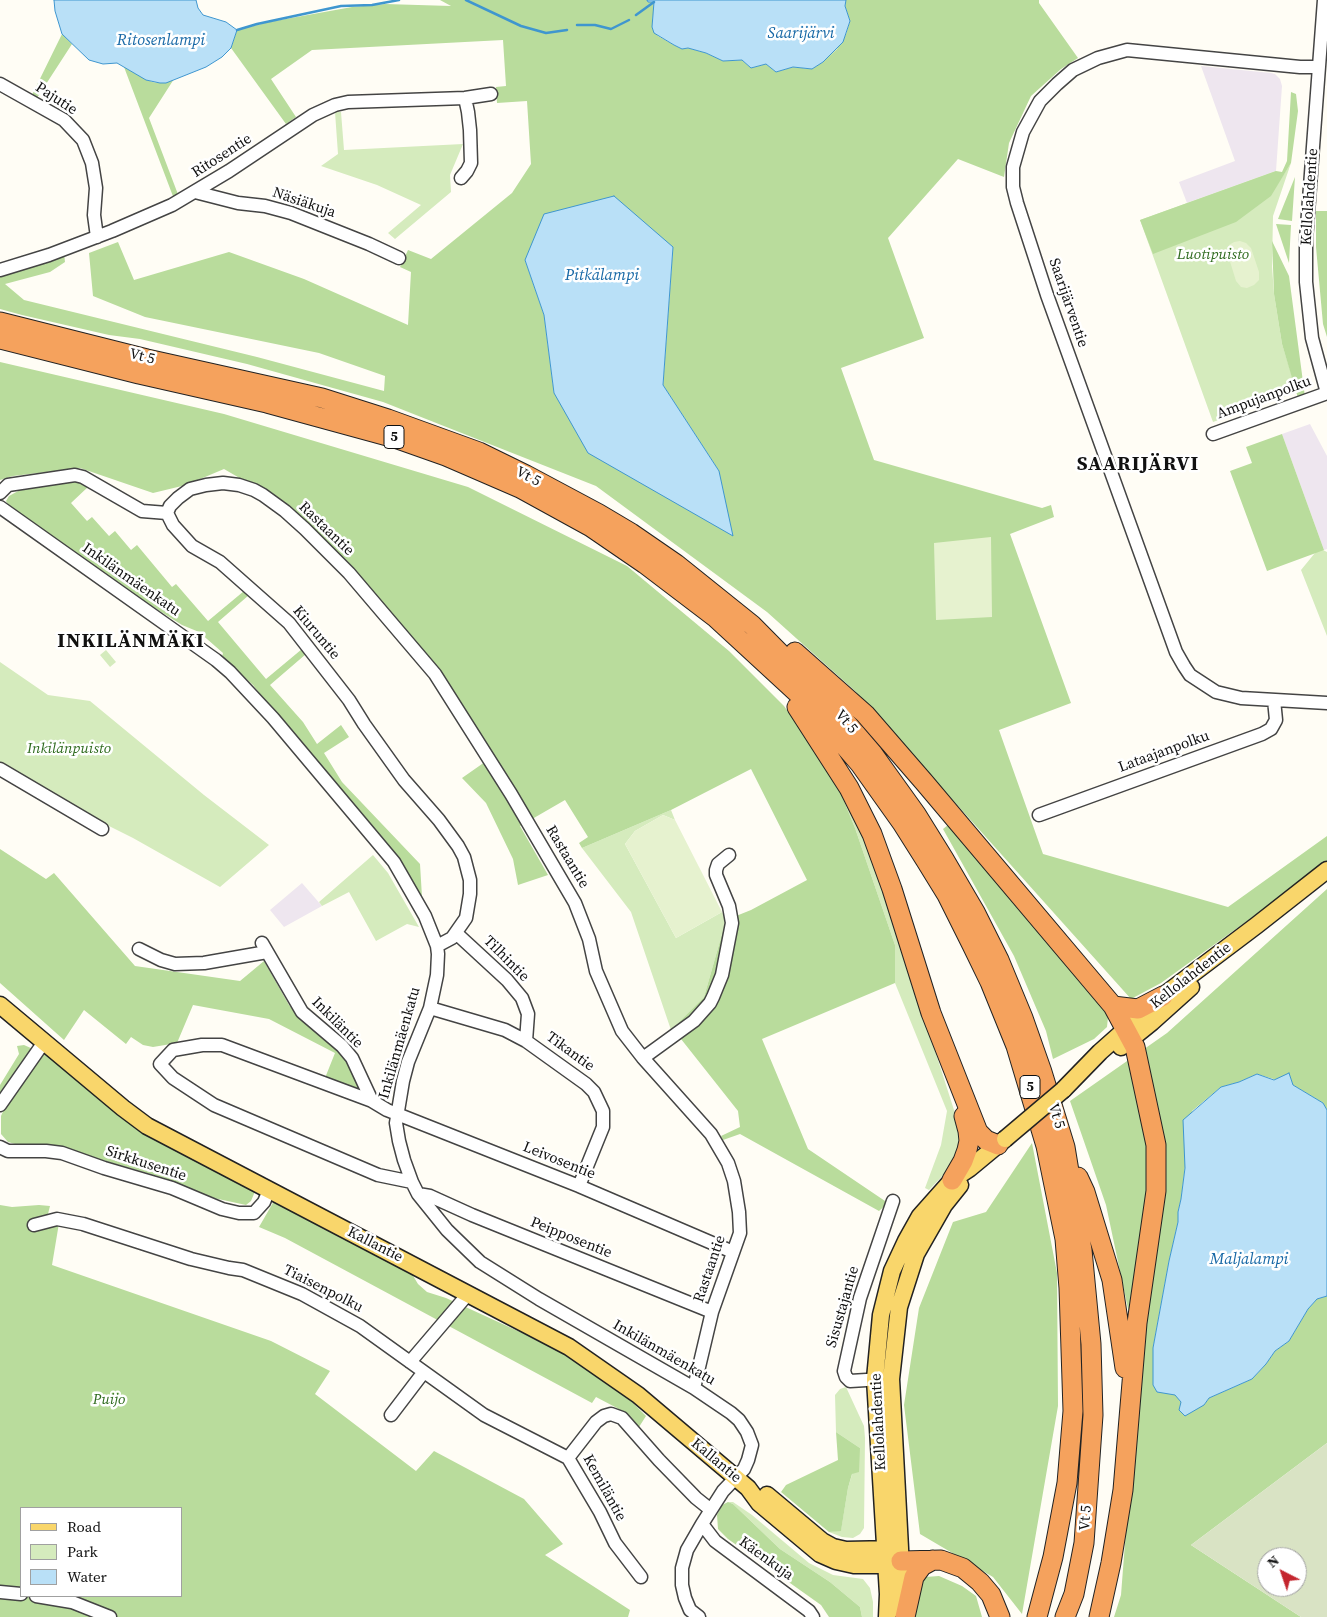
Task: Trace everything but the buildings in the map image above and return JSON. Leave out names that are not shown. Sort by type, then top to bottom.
[{"type":"highway","name":"Vt 5","points":[[0,322],[147,359],[322,398],[388,418],[479,452],[591,509],[631,533],[676,564],[752,625],[831,705],[873,754],[916,814],[975,912],[999,960],[1039,1063],[1065,1147],[1082,1250],[1090,1344],[1093,1415],[1084,1542],[1074,1594],[1065,1617]]},
{"type":"highway","name":"Vt 5","points":[[0,339],[328,419],[395,438],[446,456],[520,488],[591,527],[645,564],[716,618],[805,700],[860,764],[912,838],[947,895],[983,967],[1016,1046],[1046,1146],[1064,1239],[1069,1288],[1072,1411],[1067,1483],[1053,1557],[1037,1617]]},
{"type":"highway","points":[[752,625],[774,635],[865,714],[931,789],[1113,1006],[1129,1034],[1139,1062],[1156,1145],[1156,1191],[1137,1323],[1123,1490],[1100,1611]]},
{"type":"highway","points":[[742,641],[799,710],[849,788],[872,834],[931,1013],[978,1132],[986,1140],[1002,1142]]},
{"type":"highway","points":[[1113,1006],[1138,1009],[1163,996]]},
{"type":"highway","points":[[931,1013],[933,1026],[968,1131],[967,1150],[952,1180]]},
{"type":"highway","points":[[1065,1147],[1085,1192],[1112,1280],[1129,1404]]},
{"type":"highway","points":[[893,1556],[941,1560],[963,1568],[980,1582],[991,1595],[1000,1617]]},
{"type":"highway","points":[[903,1617],[914,1577],[922,1566],[933,1560]]},
{"type":"main road","name":"Kellolahdentie","points":[[1129,1034],[1163,996],[1327,870]]},
{"type":"main road","name":"Kellolahdentie","points":[[903,1617],[893,1556],[881,1315],[892,1271],[920,1216],[952,1180],[1002,1142],[1129,1034],[1327,879]]},
{"type":"main road","name":"Kallantie","points":[[0,1005],[147,1126],[569,1347],[638,1395],[742,1483],[766,1494],[822,1541],[846,1550],[893,1556]]},
{"type":"main road","name":"Kellolahdentie","points":[[883,1379],[899,1307],[916,1254],[944,1205],[970,1168]]},
{"type":"main road","name":"Kellolahdentie","points":[[887,1617],[893,1556]]},
{"type":"street","name":"Kellolahdentie","points":[[1324,0],[1306,240],[1306,282],[1312,338],[1327,393]]},
{"type":"street","name":"Saarijärventie","points":[[1318,67],[1300,67],[1127,50],[1098,58],[1073,70],[1040,101],[1023,132],[1013,167],[1017,203],[1047,295],[1176,652],[1190,675],[1216,692],[1241,698],[1327,703]]},
{"type":"street","name":"Pajutie","points":[[0,84],[64,120],[83,140],[92,162],[96,188],[94,215],[97,237]]},
{"type":"street","name":"Ritosentie","points":[[0,270],[49,255],[164,209],[195,192],[313,115],[335,105],[348,102],[465,98],[491,94]]},
{"type":"street","points":[[461,178],[467,171],[470,163],[470,130],[465,98]]},
{"type":"street","name":"Näsiäkuja","points":[[195,192],[238,203],[265,206],[291,213],[399,258]]},
{"type":"street","name":"Ampujanpolku","points":[[1213,434],[1327,393]]},
{"type":"street","points":[[0,493],[8,486],[75,475],[83,477],[142,511],[167,513]]},
{"type":"street","name":"Rastaantie","points":[[167,513],[170,506],[190,490],[206,485],[223,483],[239,485],[263,495],[305,529],[371,598],[436,674],[511,794],[575,903],[589,939],[596,971],[622,1031],[718,1142],[734,1181],[740,1233],[712,1312],[694,1388]]},
{"type":"street","name":"Inkilänmäenkatu","points":[[0,506],[216,660],[243,684],[394,862],[425,916],[437,946],[437,975],[430,1008],[408,1062],[396,1123],[399,1141],[412,1182],[418,1194],[446,1230],[480,1262],[538,1299],[694,1388],[731,1413],[739,1420],[747,1432],[752,1445],[744,1469],[742,1483],[723,1491],[687,1550],[682,1568],[682,1585],[685,1598],[690,1610],[699,1617]]},
{"type":"street","name":"Kiuruntie","points":[[167,513],[173,525],[192,546],[220,562],[289,623],[349,700],[404,780],[428,806],[458,846],[468,869],[470,894],[466,918],[447,942],[437,946]]},
{"type":"street","name":"Lataajanpolku","points":[[1039,815],[1262,734],[1271,729],[1276,720],[1274,700]]},
{"type":"street","points":[[0,770],[102,829]]},
{"type":"street","points":[[644,1058],[694,1021],[713,997],[722,974],[732,922],[729,906],[716,875],[716,870],[718,864],[730,855]]},
{"type":"street","name":"Tilhintie","points":[[456,933],[522,998],[528,1014],[526,1041]]},
{"type":"street","name":"Inkiläntie","points":[[139,949],[174,964],[204,963],[264,947],[302,1012],[342,1046],[352,1058],[372,1101]]},
{"type":"street","name":"Tikantie","points":[[430,1008],[505,1030],[526,1041],[586,1084],[594,1092],[603,1111],[602,1127],[579,1186]]},
{"type":"street","points":[[0,1105],[44,1042]]},
{"type":"street","name":"Leivosentie","points":[[412,1182],[378,1175],[214,1105],[173,1078],[160,1064],[173,1050],[222,1044],[372,1101],[381,1108],[579,1186],[733,1252]]},
{"type":"street","name":"Sirkkusentie","points":[[0,1147],[8,1151],[62,1153],[104,1168],[172,1188],[214,1206],[239,1213],[254,1213],[264,1202],[269,1190]]},
{"type":"street","name":"Peipposentie","points":[[418,1194],[430,1196],[712,1312]]},
{"type":"street","name":"Sisustajantie","points":[[883,1379],[850,1381],[844,1371],[860,1298],[893,1201]]},
{"type":"street","name":"Tiaisenpolku","points":[[34,1225],[57,1219],[83,1224],[192,1259],[243,1270],[302,1294],[327,1306],[360,1326],[484,1415],[568,1458]]},
{"type":"street","points":[[410,1362],[468,1294]]},
{"type":"street","points":[[391,1415],[423,1372]]},
{"type":"street","name":"Kemiläntie","points":[[641,1577],[615,1543],[600,1512],[568,1458],[599,1418],[616,1415],[622,1418],[696,1498],[711,1510]]},
{"type":"street","name":"Käenkuja","points":[[702,1524],[715,1541],[810,1611],[813,1617]]},
{"type":"street","points":[[0,1592],[20,1594]]},
{"type":"street","points":[[42,1597],[72,1602],[110,1617]]},
{"type":"shaded area","points":[[1201,66],[1271,73],[1280,79],[1282,86],[1276,171],[1187,203],[1179,182],[1235,161]]},
{"type":"shaded area","points":[[1310,424],[1327,456],[1327,549],[1324,550],[1282,434]]},
{"type":"shaded area","points":[[302,883],[322,906],[284,927],[270,910]]},
{"type":"green space","points":[[440,0],[647,0],[648,2],[654,2],[652,27],[658,36],[674,45],[682,49],[688,48],[706,53],[723,61],[742,60],[751,68],[766,64],[776,72],[793,67],[812,69],[837,49],[846,34],[850,21],[845,6],[846,0],[1039,0],[1039,3],[1078,58],[1061,69],[1031,96],[1009,143],[1004,177],[958,159],[888,238],[924,338],[841,368],[874,460],[1042,508],[1051,505],[1054,517],[1010,534],[1071,703],[999,730],[1043,854],[1228,907],[1327,836],[1327,861],[1319,869],[1161,983],[1131,999],[855,691],[767,612],[596,486],[383,402],[247,364],[140,339],[109,335],[0,309],[0,274],[64,253],[65,262],[50,272],[5,284],[24,300],[257,357],[384,391],[385,376],[319,353],[145,317],[93,296],[89,253],[118,242],[134,280],[229,252],[304,279],[408,325],[411,272],[400,267],[408,250],[431,259],[512,193],[531,164],[527,101],[497,103],[496,87],[506,86],[503,40],[312,50],[271,79],[296,117],[286,124],[231,48],[237,30],[269,22],[352,7],[385,4],[451,6]],"holes":[[[673,247],[663,385],[719,471],[554,393],[544,315],[525,260]]]},
{"type":"green space","points":[[62,34],[72,44],[37,98],[32,95]]},
{"type":"green space","points":[[124,67],[152,82],[160,83],[174,79],[149,118],[179,197],[174,199]]},
{"type":"green space","points":[[1291,92],[1296,94],[1298,111],[1291,163],[1271,196],[1236,222],[1153,254],[1140,220],[1276,171],[1282,172],[1287,161]]},
{"type":"green space","points":[[335,112],[341,112],[344,150],[463,144],[450,175],[451,192],[395,239],[388,233],[421,205],[377,185],[321,166],[338,154]]},
{"type":"green space","name":"Luotipuisto","points":[[1291,163],[1273,216],[1272,266],[1274,294],[1282,344],[1297,392],[1213,422],[1140,220],[1276,171],[1275,188]]},
{"type":"green space","points":[[1295,177],[1292,221],[1278,219]]},
{"type":"green space","points":[[1316,211],[1327,211],[1327,337],[1323,324],[1316,247]]},
{"type":"green space","points":[[1276,224],[1291,225],[1289,263]]},
{"type":"green space","points":[[1240,241],[1246,243],[1251,248],[1259,272],[1259,280],[1247,288],[1241,287],[1236,281],[1228,255],[1229,245]]},
{"type":"green space","points":[[1272,241],[1289,276],[1305,397],[1298,398],[1282,344],[1274,294]]},
{"type":"green space","points":[[0,362],[224,414],[468,487],[627,566],[729,651],[784,706],[833,774],[855,828],[895,945],[895,983],[762,1039],[808,1149],[888,1203],[879,1211],[740,1134],[723,1140],[721,1136],[740,1127],[738,1111],[681,1039],[671,1030],[704,997],[726,920],[751,910],[807,880],[751,769],[671,810],[582,848],[579,843],[588,837],[565,800],[520,826],[548,875],[518,885],[513,859],[486,803],[462,778],[482,764],[492,754],[450,687],[416,642],[352,566],[293,509],[224,469],[186,485],[153,493],[80,468],[13,476],[0,480]]},
{"type":"green space","points":[[1282,434],[1324,550],[1267,571],[1230,471],[1252,463],[1246,447]]},
{"type":"green space","points":[[78,481],[89,486],[71,503],[87,521],[92,517],[109,536],[115,531],[131,550],[137,545],[172,587],[176,584],[208,621],[244,591],[249,595],[218,622],[266,679],[302,649],[306,654],[270,685],[303,722],[317,744],[341,725],[349,737],[324,753],[342,782],[420,864],[422,897],[401,862],[289,732],[253,685],[222,657],[223,653],[199,632],[182,625],[150,605],[9,506],[6,501],[9,496],[30,487]]},
{"type":"green space","points":[[991,537],[992,617],[936,620],[934,543]]},
{"type":"green space","points":[[1319,548],[1327,552],[1327,636],[1301,570]]},
{"type":"green space","points":[[106,650],[116,662],[110,667],[100,655]]},
{"type":"green space","name":"Inkilänpuisto","points":[[0,662],[48,695],[90,701],[204,795],[269,845],[220,887],[133,838],[37,790],[0,766]]},
{"type":"green space","points":[[833,774],[867,845],[961,1132],[959,1152],[949,1169],[929,1190],[925,1188],[941,1145],[947,1111],[895,983],[895,945],[855,828]]},
{"type":"green space","points":[[671,810],[675,820],[663,815],[635,831],[625,844],[676,938],[722,912],[726,920],[704,997],[671,1030],[631,912],[582,848]]},
{"type":"green space","points":[[663,815],[675,820],[722,912],[676,938],[625,844],[635,831]]},
{"type":"green space","points":[[948,825],[1106,1010],[1108,1017],[1107,1027],[1094,1039],[1053,1059],[1046,1031],[1014,956],[943,829]]},
{"type":"green space","points":[[0,849],[46,879],[54,873],[135,966],[240,981],[264,961],[289,1005],[300,1018],[340,1051],[362,1089],[361,1092],[325,1078],[335,1053],[269,1019],[193,1005],[177,1043],[153,1047],[143,1045],[131,1037],[126,1044],[84,1010],[64,1040],[0,983]]},
{"type":"green space","points":[[373,855],[388,873],[419,927],[407,924],[376,941],[349,892],[322,906],[319,902]]},
{"type":"green space","points":[[1327,889],[1327,1110],[1323,1103],[1293,1085],[1257,1074],[1221,1087],[1192,1111],[1178,1222],[1153,1348],[1153,1385],[1175,1394],[1181,1402],[1204,1405],[1209,1398],[1252,1379],[1275,1351],[1289,1341],[1308,1309],[1317,1299],[1327,1296],[1327,1443],[1191,1545],[1257,1588],[1257,1597],[1270,1597],[1301,1617],[1114,1617],[1121,1595],[1139,1361],[1106,1205],[1070,1101],[1167,1033]]},
{"type":"green space","points":[[24,1045],[33,1049],[0,1095],[0,1085],[19,1054],[17,1046]]},
{"type":"green space","points":[[44,1051],[120,1116],[151,1136],[256,1189],[251,1201],[246,1205],[209,1197],[164,1178],[63,1147],[8,1142],[1,1134],[1,1116]]},
{"type":"green space","points":[[1032,1143],[1057,1273],[1058,1406],[1022,1614],[993,1577],[920,1534],[904,1405],[919,1308],[953,1222],[986,1212]]},
{"type":"green space","points":[[274,1201],[412,1274],[418,1284],[427,1292],[446,1298],[557,1349],[625,1395],[646,1416],[639,1427],[617,1408],[596,1397],[592,1403],[285,1238],[259,1227]]},
{"type":"green space","name":"Puijo","points":[[0,1205],[12,1207],[50,1206],[48,1214],[59,1223],[52,1265],[271,1341],[330,1371],[315,1394],[416,1471],[434,1451],[524,1499],[563,1544],[545,1555],[630,1610],[628,1617],[0,1617]]},
{"type":"green space","points":[[846,1387],[864,1426],[865,1438],[864,1528],[860,1534],[853,1538],[842,1537],[829,1532],[841,1530],[848,1488],[860,1448],[836,1432],[835,1395],[840,1389]]},
{"type":"green space","points":[[836,1432],[860,1448],[859,1472],[852,1474],[841,1531],[829,1532],[781,1492],[786,1485],[838,1460]]},
{"type":"green space","points":[[1327,1443],[1327,1617],[1301,1617],[1270,1597],[1307,1597],[1307,1547],[1257,1547],[1257,1588],[1191,1545]]},
{"type":"green space","points":[[728,1502],[733,1502],[752,1515],[809,1563],[833,1575],[863,1579],[870,1588],[873,1602],[873,1617],[862,1617],[860,1607],[830,1582],[780,1549],[733,1504]]},
{"type":"green space","points":[[728,1502],[733,1504],[780,1549],[830,1582],[860,1607],[862,1617],[829,1617],[821,1605],[728,1539],[718,1529],[717,1515],[722,1505]]},
{"type":"green space","points":[[939,1576],[962,1586],[976,1596],[982,1617],[911,1617],[917,1588],[925,1577]]},
{"type":"water","name":"Ritosenlampi","points":[[54,0],[196,0],[198,8],[203,15],[226,22],[237,30],[231,48],[222,57],[206,67],[166,83],[160,83],[146,80],[117,63],[103,64],[89,60],[62,34],[55,11]]},
{"type":"water","name":"Saarijärvi","points":[[647,0],[846,0],[845,6],[850,21],[843,42],[823,62],[812,69],[793,67],[776,72],[766,64],[751,68],[742,60],[723,61],[706,53],[688,48],[682,49],[674,45],[654,33],[652,27],[654,2],[648,2]]},
{"type":"water","name":"Pitkälampi","points":[[614,196],[673,247],[663,385],[719,471],[733,536],[588,453],[554,393],[544,315],[525,260],[544,214]]},
{"type":"water","name":"Maljalampi","points":[[1289,1073],[1293,1085],[1323,1103],[1327,1110],[1327,1296],[1317,1299],[1308,1309],[1289,1341],[1275,1351],[1252,1379],[1209,1398],[1204,1405],[1185,1416],[1179,1410],[1181,1402],[1175,1395],[1157,1392],[1153,1385],[1153,1348],[1178,1222],[1185,1168],[1183,1120],[1221,1087],[1257,1074],[1274,1080]]},
{"type":"waterway","points":[[237,30],[341,6],[372,5],[399,0]]},
{"type":"waterway","points":[[466,0],[521,26],[546,33],[567,30]]},
{"type":"waterway","points":[[636,15],[654,2]]},
{"type":"waterway","points":[[577,25],[595,25],[611,29],[629,20]]},
{"type":"district","name":"SAARIJÄRVI","points":[[1138,465]]},
{"type":"district","name":"INKILÄNMÄKI","points":[[131,642]]}]
